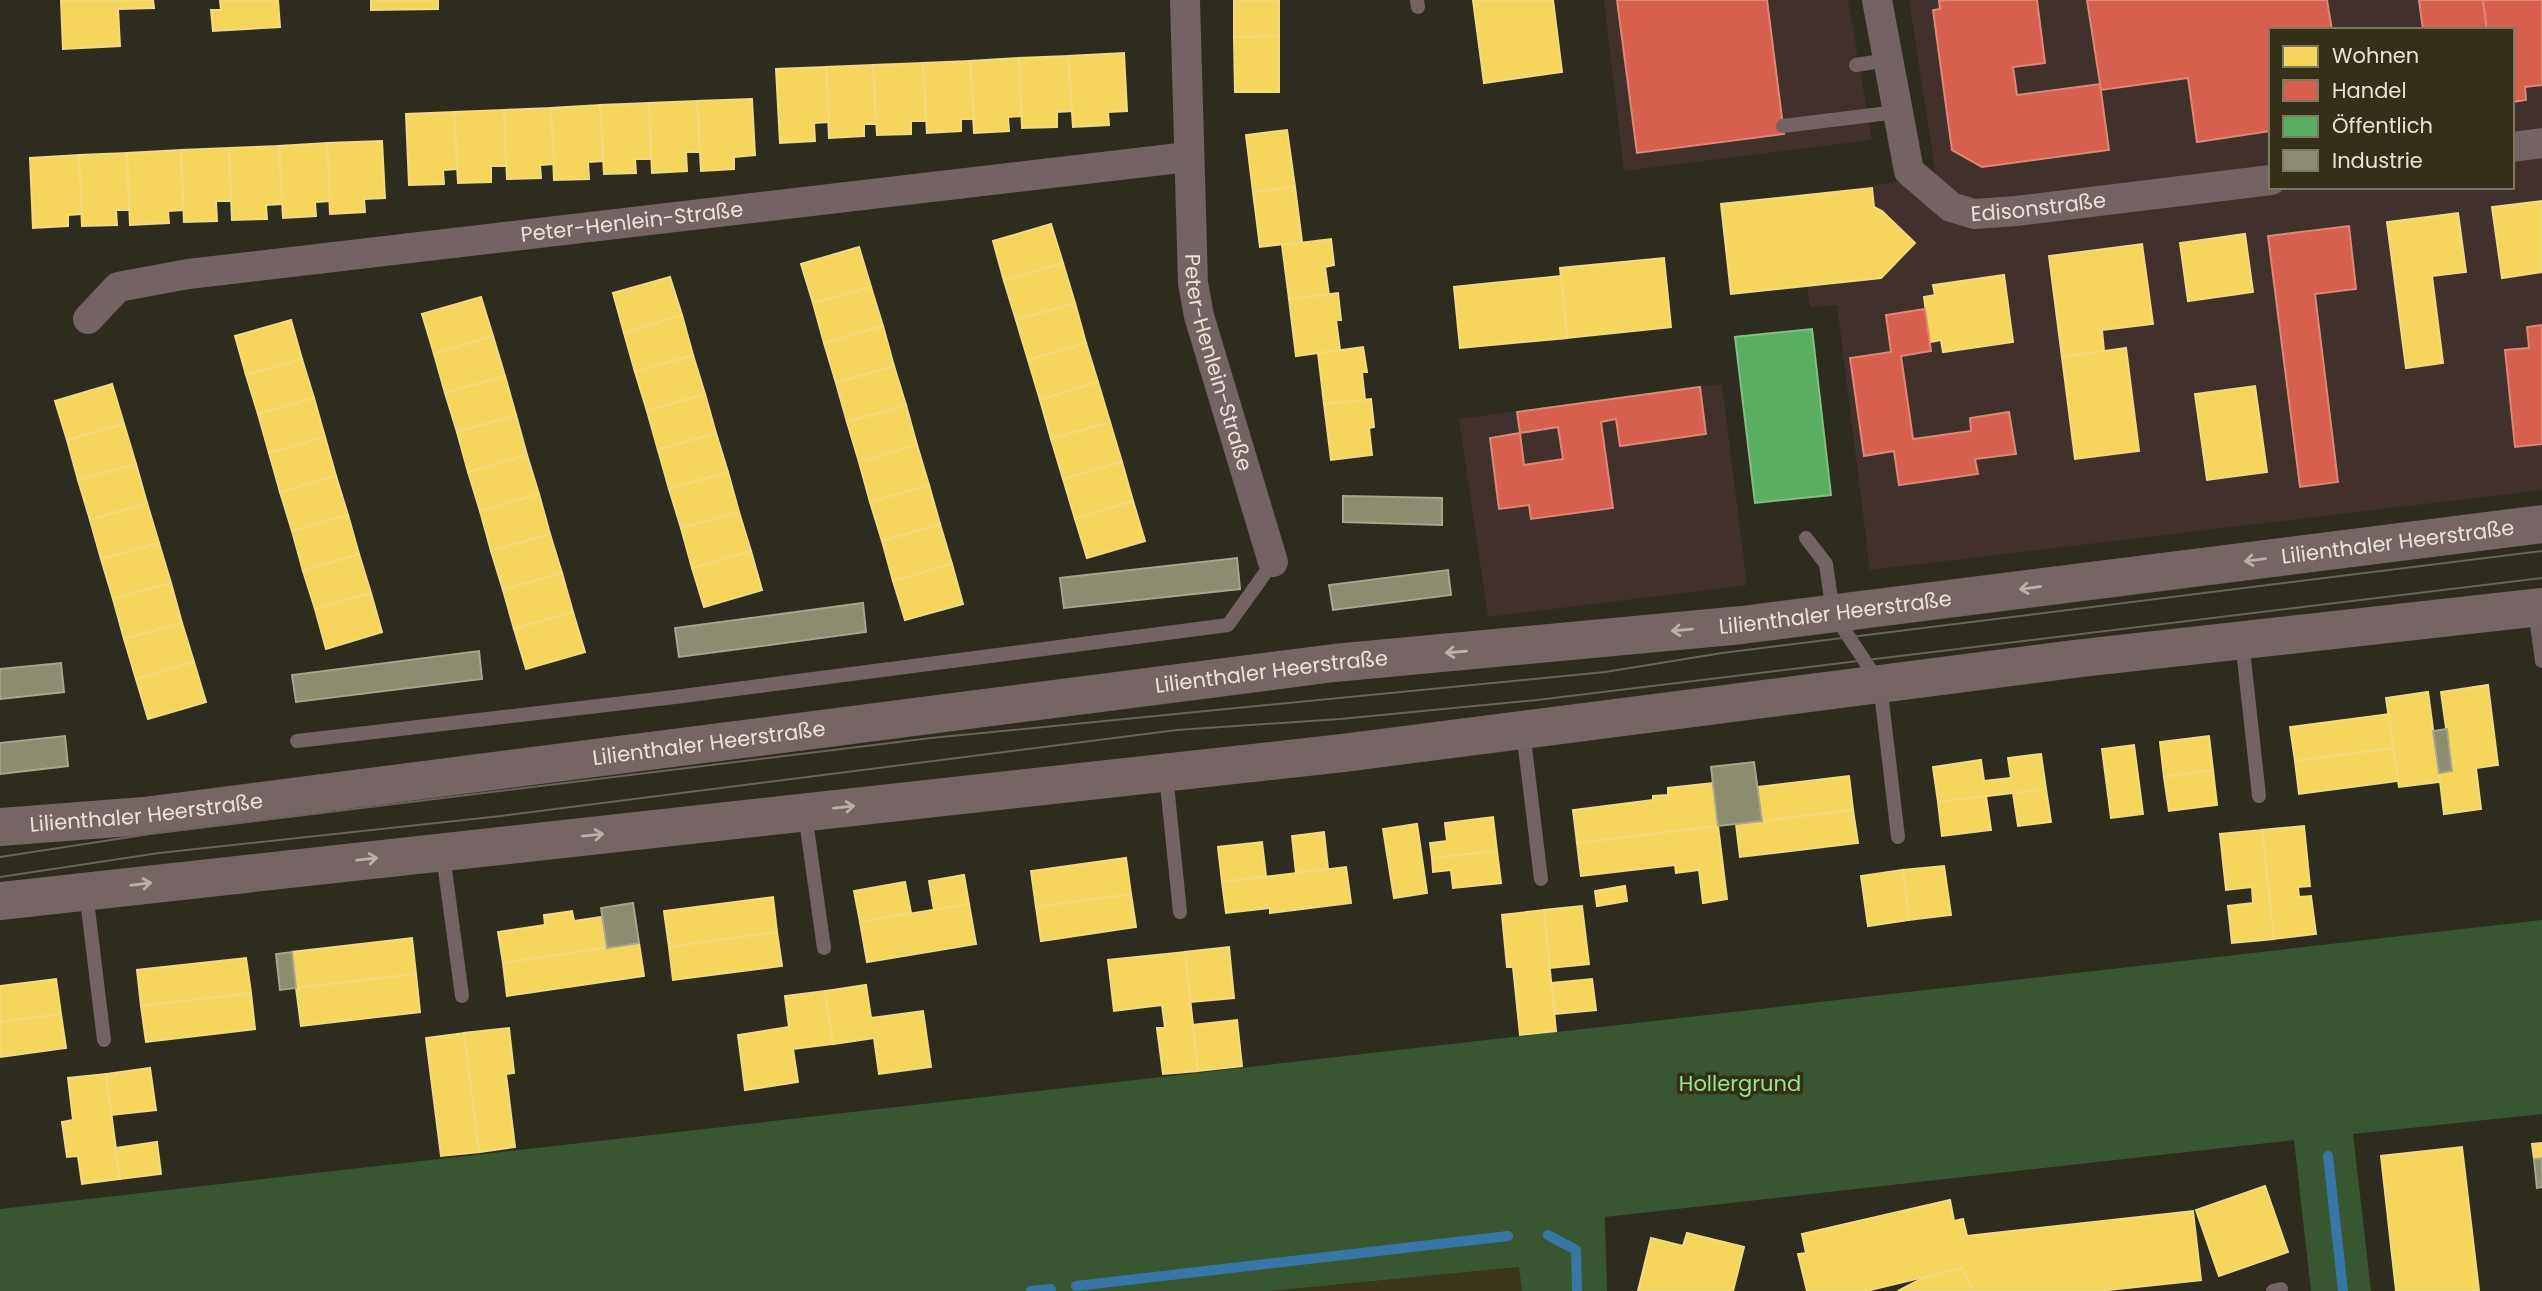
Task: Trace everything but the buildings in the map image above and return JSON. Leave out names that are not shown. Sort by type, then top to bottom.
[{"type":"main road","name":"Lilienthaler Heerstraße","points":[[0,827],[144,816],[1334,663],[1742,625],[2542,524]]},
{"type":"main road","points":[[0,901],[1165,772],[2242,640],[2539,607]]},
{"type":"street","name":"Peter-Henlein-Straße","points":[[1185,0],[1193,283],[1199,316],[1273,562]]},
{"type":"street","name":"Edisonstraße","points":[[1877,0],[1909,171],[1951,207],[1975,214],[2151,196],[2269,180]]},
{"type":"street","points":[[2514,147],[2542,143]]},
{"type":"street","name":"Peter-Henlein-Straße","points":[[88,319],[118,287],[188,274],[1188,157]]},
{"type":"lane","points":[[1856,65],[1887,60]]},
{"type":"lane","points":[[1783,126],[1897,112]]},
{"type":"lane","points":[[1806,538],[1826,564],[1833,613],[1880,684],[1898,836]]},
{"type":"lane","points":[[297,741],[675,697],[1228,625],[1273,562]]},
{"type":"lane","points":[[2539,607],[2542,661]]},
{"type":"lane","points":[[2242,640],[2259,796]]},
{"type":"lane","points":[[1523,729],[1541,879]]},
{"type":"lane","points":[[1165,772],[1180,912]]},
{"type":"lane","points":[[805,812],[824,948]]},
{"type":"lane","points":[[443,851],[463,996]]},
{"type":"lane","points":[[86,890],[104,1040]]},
{"type":"shaded area","points":[[1604,0],[1848,0],[1872,140],[1624,171]]},
{"type":"shaded area","points":[[1909,0],[2542,0],[2542,490],[1870,570],[1837,305],[1810,307],[1796,197],[1936,176]]},
{"type":"shaded area","points":[[1722,384],[1747,585],[1488,617],[1459,419]]},
{"type":"shaded area","points":[[1520,1267],[1522,1291],[1273,1291]]},
{"type":"green space","name":"Hollergrund","points":[[2542,920],[2542,1114],[2353,1134],[2371,1291],[2311,1291],[2294,1140],[1605,1217],[1607,1291],[1522,1291],[1519,1267],[1271,1291],[0,1291],[0,1209]]},
{"type":"waterway","points":[[2328,1156],[2343,1291]]},
{"type":"waterway","points":[[1548,1235],[1576,1250],[1577,1291]]},
{"type":"waterway","points":[[1076,1286],[1508,1236]]},
{"type":"waterway","points":[[1031,1291],[1051,1289]]},
{"type":"tram line","points":[[0,857],[150,834],[931,738],[1605,672],[1722,653],[2542,551]]},
{"type":"tram line","points":[[0,877],[159,853],[501,816],[1177,730],[1340,719],[1537,700],[2542,578]]}]
